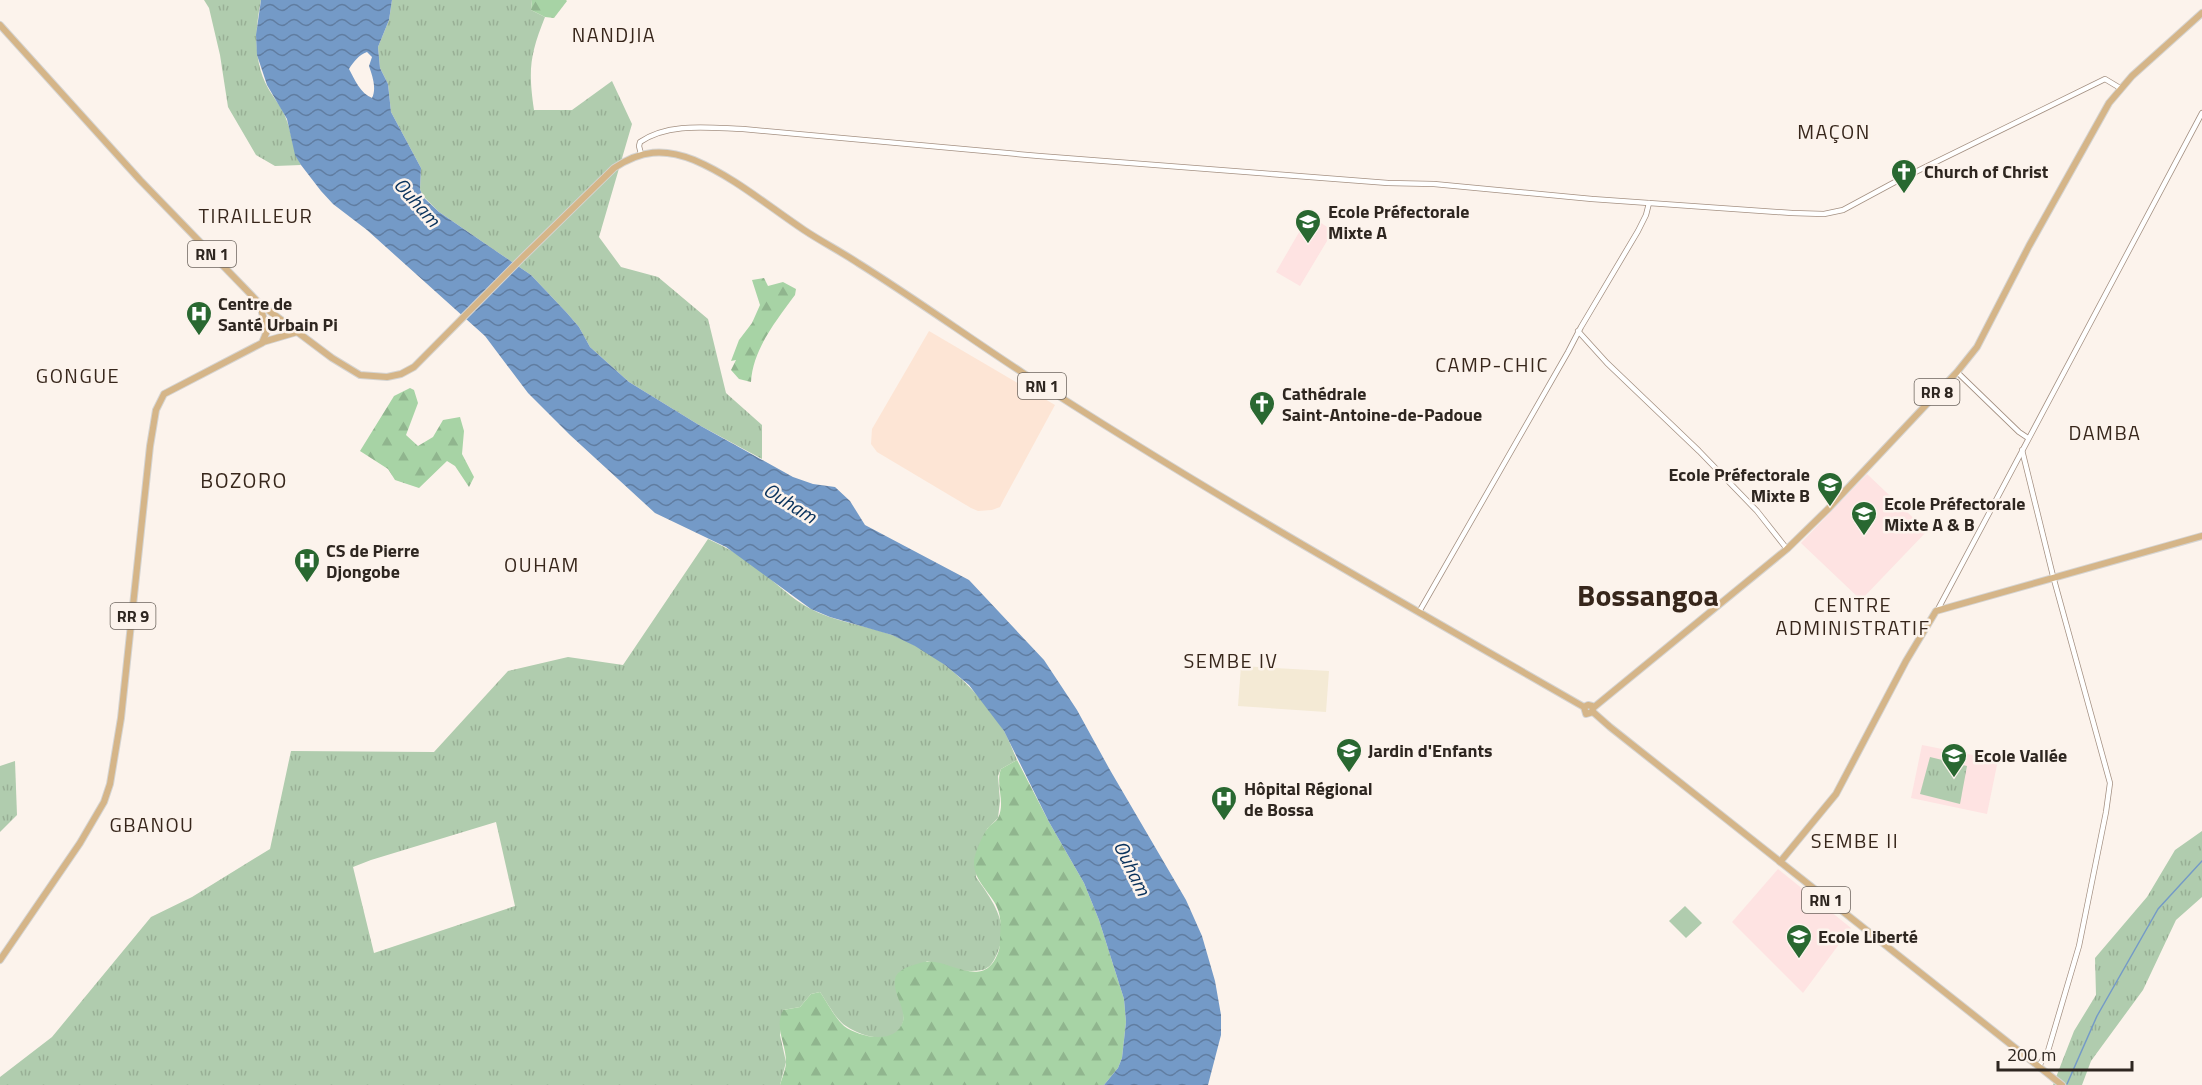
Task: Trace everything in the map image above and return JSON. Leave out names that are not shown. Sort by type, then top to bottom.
[{"type":"main road","name":"RR 8","points":[[1593,710],[1787,549],[1957,372],[1977,348],[2098,119],[2120,88],[2202,13]]},
{"type":"main road","name":"RN 1","points":[[0,25],[140,180],[260,304],[297,333],[360,375],[387,377],[414,368],[521,258],[614,168],[630,157],[662,152],[691,159],[723,174],[951,327],[1235,505],[1584,707],[1586,714],[1593,710],[1780,862],[2062,1085]]},
{"type":"main road","points":[[260,304],[267,331],[262,343]]},
{"type":"main road","name":"RR 9","points":[[0,960],[86,834],[104,802],[110,784],[121,718],[150,446],[158,404],[164,394],[172,388],[206,374],[262,343],[297,333]]},
{"type":"main road","points":[[1780,862],[1836,794],[1906,662],[1936,611],[2053,576],[2202,536]]},
{"type":"street","points":[[641,154],[640,142],[656,134],[704,127],[1039,156],[1388,183],[1434,184],[1648,203],[1792,213],[1835,213],[2105,79],[2120,88]]},
{"type":"street","points":[[1936,611],[2202,113]]},
{"type":"street","points":[[1419,612],[1563,362],[1578,331],[1638,231],[1646,215],[1648,203]]},
{"type":"street","points":[[1578,331],[1607,363],[1699,451],[1757,511],[1787,549]]},
{"type":"street","points":[[1957,372],[2028,438]]},
{"type":"street","points":[[2022,450],[2053,576],[2110,783],[2079,946],[2050,1043],[2039,1066]]},
{"type":"shaded area","name":"Ecole Préfectorale Mixte A","points":[[1309,215],[1333,231],[1300,286],[1276,272]]},
{"type":"shaded area","points":[[929,331],[1055,405],[1000,507],[978,511],[971,508],[877,452],[871,444],[872,429]]},
{"type":"shaded area","name":"Ecole Préfectorale Mixte A & B","points":[[1867,474],[1927,531],[1861,600],[1801,543]]},
{"type":"shaded area","points":[[1241,666],[1329,671],[1326,712],[1238,706]]},
{"type":"shaded area","name":"Ecole Vallée","points":[[1922,745],[1998,760],[1987,814],[1911,798]]},
{"type":"shaded area","name":"Ecole Liberté","points":[[1778,869],[1851,928],[1803,993],[1732,922]]},
{"type":"green space","points":[[204,0],[261,0],[257,22],[260,67],[268,88],[285,116],[301,165],[275,166],[256,155],[228,107],[220,55],[209,8]]},
{"type":"green space","points":[[392,0],[532,0],[531,10],[545,17],[533,52],[531,84],[534,110],[572,110],[612,81],[632,124],[599,237],[621,267],[658,277],[708,319],[726,393],[762,425],[762,459],[699,425],[629,382],[590,347],[579,327],[531,275],[439,212],[423,196],[420,189],[421,168],[391,112],[388,84],[380,68],[378,47],[389,20]]},
{"type":"green space","points":[[532,0],[567,1],[554,18],[545,17],[531,10]]},
{"type":"green space","points":[[764,278],[768,286],[783,282],[796,289],[795,295],[773,325],[761,347],[751,382],[739,379],[731,370],[736,360],[731,361],[739,340],[752,323],[760,305],[752,280]]},
{"type":"green space","points":[[410,388],[414,390],[418,403],[406,435],[418,446],[433,437],[443,420],[460,417],[464,431],[462,454],[474,477],[469,487],[455,466],[447,461],[419,488],[395,480],[388,469],[360,451],[394,396]]},
{"type":"green space","points":[[708,539],[749,562],[809,608],[829,617],[892,635],[909,642],[941,662],[969,687],[994,716],[1006,734],[1017,760],[1001,769],[998,776],[1000,801],[998,818],[987,829],[976,877],[999,915],[1001,925],[1000,946],[991,964],[984,969],[968,971],[927,961],[895,985],[904,1018],[899,1030],[886,1037],[878,1038],[861,1034],[846,1026],[835,1015],[820,992],[811,994],[800,1007],[783,1010],[780,1035],[786,1062],[780,1085],[0,1085],[0,1077],[52,1037],[151,917],[192,897],[270,849],[291,751],[434,752],[508,671],[568,657],[623,665]],"holes":[[[496,822],[515,906],[374,953],[353,867]]]},
{"type":"green space","points":[[1930,757],[1967,766],[1960,804],[1920,794]]},
{"type":"green space","points":[[1017,760],[1084,883],[1099,920],[1124,999],[1126,1022],[1122,1058],[1118,1068],[1104,1085],[780,1085],[786,1062],[780,1029],[783,1010],[800,1007],[811,994],[820,992],[844,1026],[867,1036],[885,1036],[899,1029],[903,1021],[895,987],[896,976],[901,971],[924,962],[934,962],[976,972],[985,970],[993,963],[999,948],[1000,916],[996,905],[978,879],[974,861],[984,834],[1000,812],[999,775],[1001,769]]},
{"type":"green space","points":[[15,761],[17,815],[0,832],[0,766]]},
{"type":"green space","points":[[2202,831],[2202,897],[2176,920],[2143,990],[2091,1061],[2082,1085],[2053,1085],[2074,1031],[2096,995],[2095,958],[2147,897],[2175,850]]},
{"type":"green space","points":[[1685,906],[1702,923],[1686,938],[1669,921]]},
{"type":"water","name":"Ouham","points":[[261,0],[392,0],[389,20],[378,47],[380,68],[388,84],[391,112],[421,168],[420,189],[423,197],[439,212],[531,275],[579,327],[590,347],[629,382],[699,425],[793,477],[813,484],[835,487],[850,501],[865,525],[969,580],[1044,660],[1077,710],[1186,900],[1202,936],[1215,981],[1221,1015],[1221,1035],[1208,1085],[1104,1085],[1118,1068],[1122,1058],[1126,1022],[1124,999],[1099,920],[1084,883],[1049,822],[1004,731],[969,685],[945,665],[915,646],[892,635],[830,617],[811,609],[726,547],[655,513],[528,393],[485,336],[321,191],[295,155],[287,119],[267,85],[257,55],[256,35]],"holes":[[[367,52],[372,57],[369,66],[374,86],[372,98],[361,90],[349,69],[364,53]]]},
{"type":"waterway","points":[[2067,1084],[2097,1016],[2158,909],[2202,861]]},
{"type":"place","name":"Church of Christ","points":[[1904,195]]},
{"type":"place","name":"Ecole Préfectorale Mixte A","points":[[1308,245]]},
{"type":"place","name":"Centre de Santé Urbain Pi","points":[[199,337]]},
{"type":"place","name":"Cathédrale Saint-Antoine-de-Padoue","points":[[1262,427]]},
{"type":"place","name":"Ecole Préfectorale Mixte B","points":[[1830,508]]},
{"type":"place","name":"Ecole Préfectorale Mixte A & B","points":[[1864,537]]},
{"type":"place","name":"CS de Pierre Djongobe","points":[[307,584]]},
{"type":"place","name":"Jardin d'Enfants","points":[[1349,774]]},
{"type":"place","name":"Ecole Vallée","points":[[1954,779]]},
{"type":"place","name":"Hôpital Régional de Bossa","points":[[1224,822]]},
{"type":"place","name":"Ecole Liberté","points":[[1799,960]]},
{"type":"district","name":"NANDJIA","points":[[614,35]]},
{"type":"district","name":"MAÇON","points":[[1834,132]]},
{"type":"district","name":"TIRAILLEUR","points":[[256,216]]},
{"type":"district","name":"CAMP-CHIC","points":[[1492,365]]},
{"type":"district","name":"GONGUE","points":[[78,376]]},
{"type":"district","name":"DAMBA","points":[[2105,433]]},
{"type":"district","name":"BOZORO","points":[[244,481]]},
{"type":"district","name":"OUHAM","points":[[542,565]]},
{"type":"district","name":"Bossangoa","points":[[1648,596]]},
{"type":"district","name":"CENTRE ADMINISTRATIF","points":[[1853,616]]},
{"type":"district","name":"SEMBE IV","points":[[1231,661]]},
{"type":"district","name":"GBANOU","points":[[152,825]]},
{"type":"district","name":"SEMBE II","points":[[1855,841]]}]
